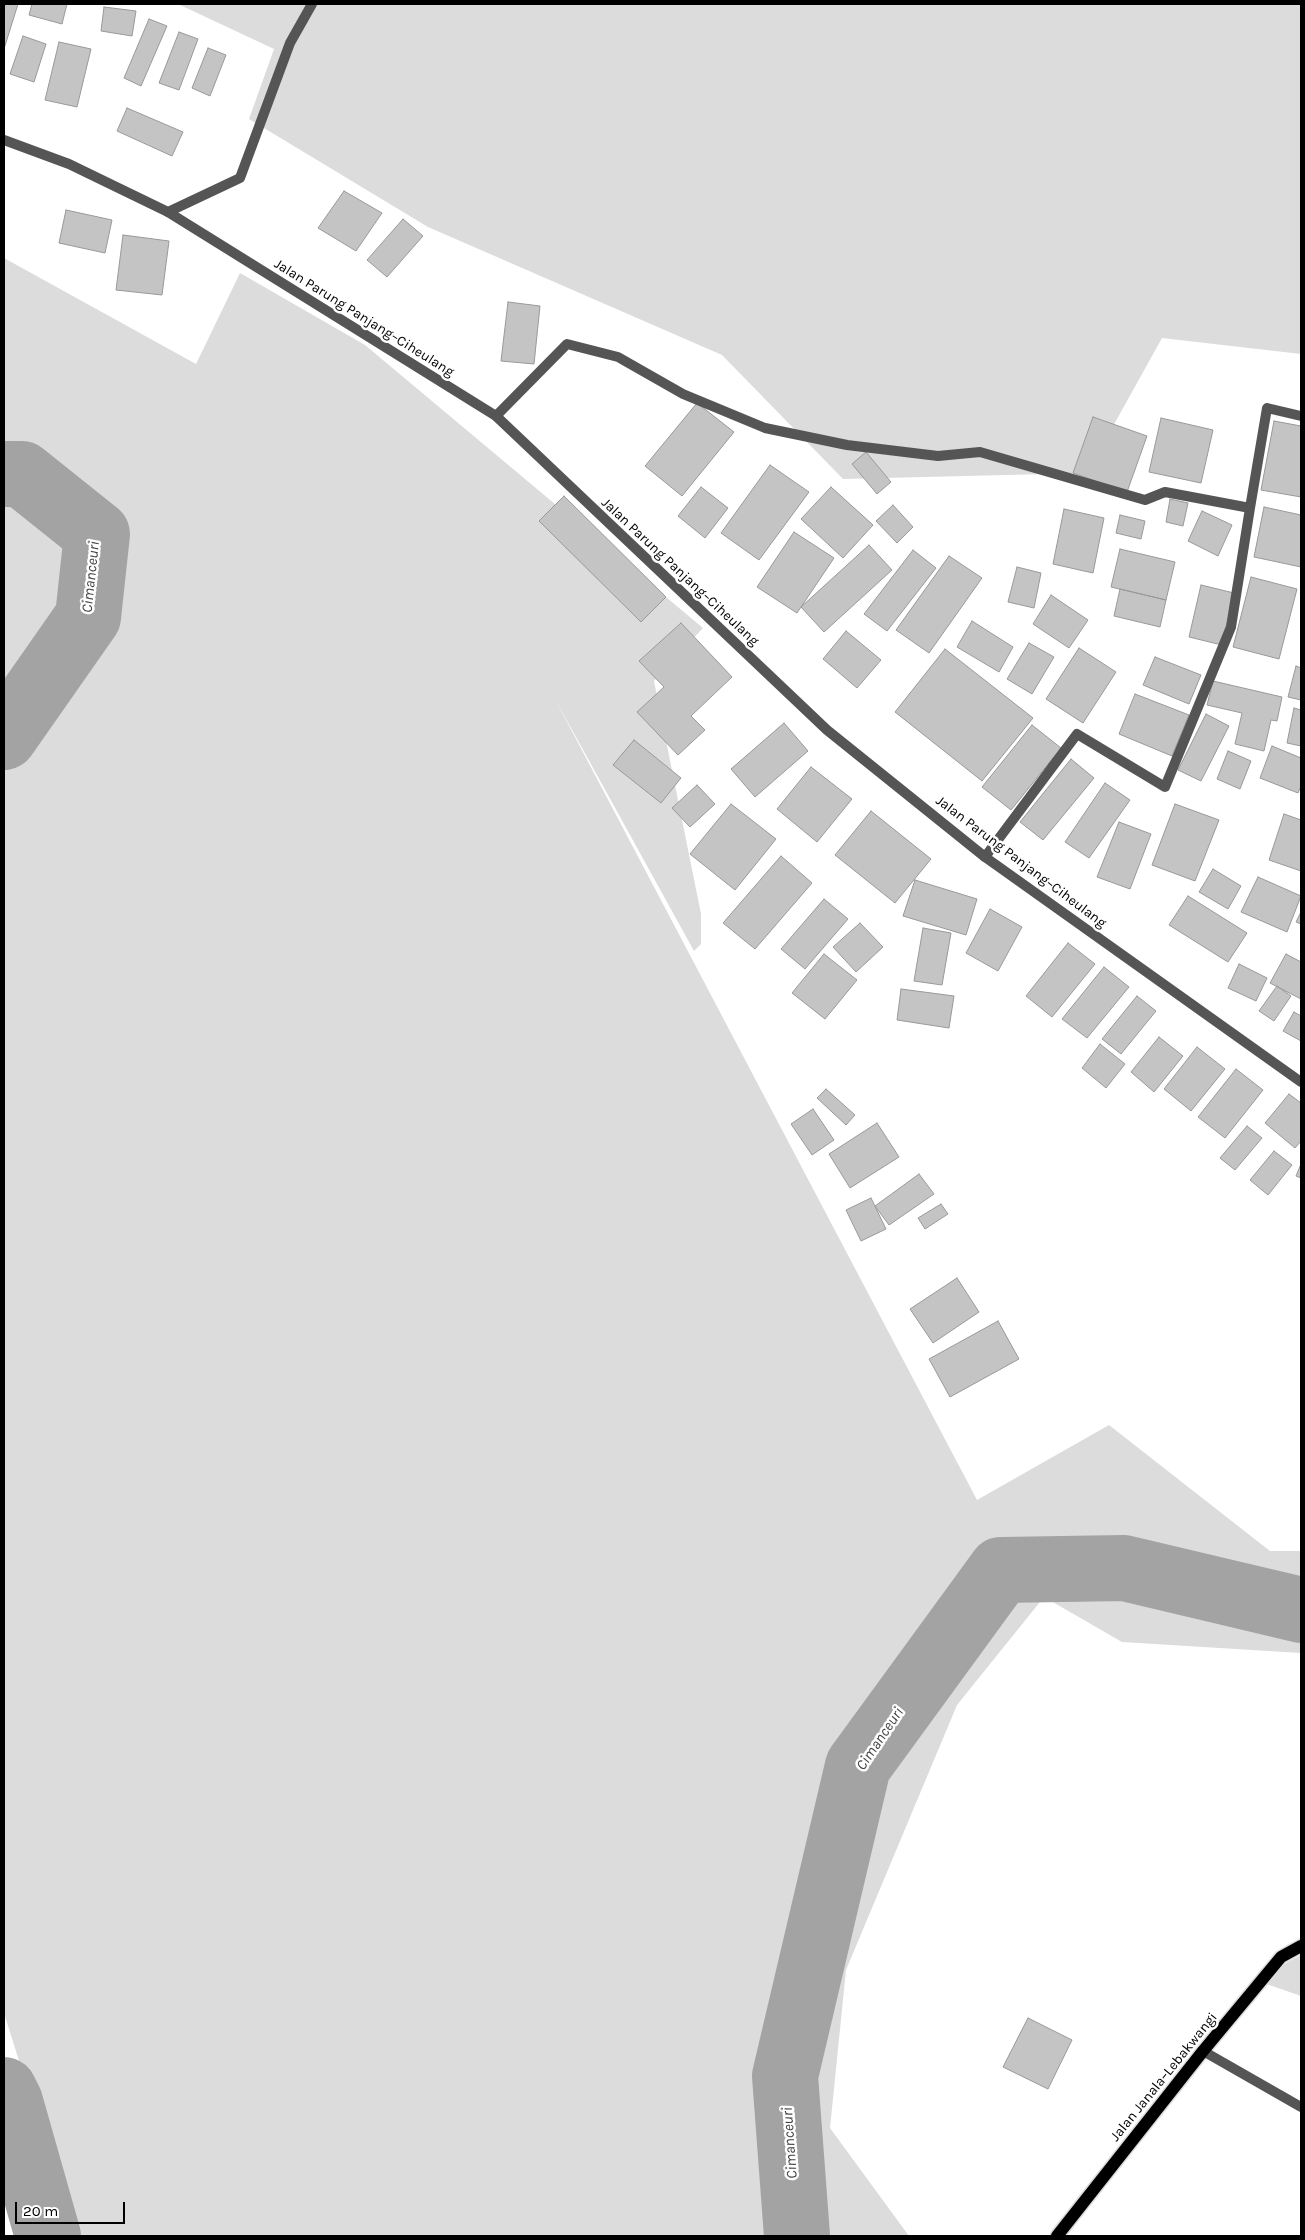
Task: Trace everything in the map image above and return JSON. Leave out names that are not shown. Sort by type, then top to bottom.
[{"type":"main road","name":"Jalan Janala–Lebakwangi","points":[[1057,2236],[1203,2051],[1281,1957],[1301,1946]]},
{"type":"street","points":[[168,212],[240,178],[290,43],[312,4]]},
{"type":"street","name":"Jalan Parung Panjang–Ciheulang","points":[[4,140],[69,164],[168,212],[496,416],[827,730],[986,857],[1301,1082]]},
{"type":"street","points":[[496,416],[568,344],[618,356],[683,394],[765,428],[847,445],[929,455],[980,452],[1145,500],[1165,492],[1250,508]]},
{"type":"street","points":[[986,857],[1077,734],[1165,787],[1231,627],[1267,408],[1301,416]]},
{"type":"street","points":[[1203,2051],[1301,2107]]},
{"type":"shaded area","points":[[178,4],[1301,4],[1301,354],[1162,338],[1087,473],[843,479],[722,355],[428,227],[249,119],[274,49]]},
{"type":"shaded area","points":[[4,258],[196,364],[240,273],[365,345],[703,628],[654,681],[701,914],[701,944],[694,951],[555,699],[977,1500],[1109,1425],[1270,1551],[1301,1551],[1301,1653],[1122,1642],[1044,1597],[957,1705],[846,1970],[830,2128],[909,2236],[74,2236],[4,2013]]},
{"type":"shaded area","points":[[1301,1955],[1301,1996],[1255,1980]]},
{"type":"building","points":[[4,4],[18,4],[4,49]]},
{"type":"building","points":[[32,4],[67,4],[62,24],[29,15]]},
{"type":"building","points":[[104,7],[136,11],[132,36],[101,31]]},
{"type":"building","points":[[149,19],[167,26],[141,86],[124,78]]},
{"type":"building","points":[[179,32],[198,39],[179,90],[159,83]]},
{"type":"building","points":[[23,36],[46,44],[34,82],[10,74]]},
{"type":"building","points":[[59,42],[91,49],[77,107],[45,100]]},
{"type":"building","points":[[208,48],[226,55],[210,96],[192,88]]},
{"type":"building","points":[[127,108],[183,132],[172,156],[117,131]]},
{"type":"building","points":[[344,191],[382,213],[356,251],[318,228]]},
{"type":"building","points":[[66,210],[112,220],[105,253],[59,243]]},
{"type":"building","points":[[403,219],[423,236],[387,277],[367,260]]},
{"type":"building","points":[[123,235],[169,241],[162,295],[116,290]]},
{"type":"building","points":[[508,302],[540,306],[534,364],[501,361]]},
{"type":"building","points":[[697,403],[734,432],[682,496],[645,466]]},
{"type":"building","points":[[1093,417],[1147,436],[1127,492],[1073,473]]},
{"type":"building","points":[[1161,418],[1213,430],[1201,483],[1149,472]]},
{"type":"building","points":[[1274,421],[1301,426],[1301,497],[1261,490]]},
{"type":"building","points":[[866,452],[891,482],[877,494],[852,464]]},
{"type":"building","points":[[770,465],[809,492],[759,560],[721,533]]},
{"type":"building","points":[[701,487],[728,508],[705,538],[678,516]]},
{"type":"building","points":[[831,487],[873,525],[843,558],[801,519]]},
{"type":"building","points":[[564,496],[666,597],[641,622],[539,521]]},
{"type":"building","points":[[1170,499],[1188,503],[1183,526],[1166,522]]},
{"type":"building","points":[[893,505],[913,527],[897,543],[876,521]]},
{"type":"building","points":[[1264,507],[1301,515],[1301,567],[1254,557]]},
{"type":"building","points":[[1064,509],[1104,518],[1093,573],[1053,564]]},
{"type":"building","points":[[1202,511],[1232,525],[1218,556],[1188,541]]},
{"type":"building","points":[[1120,515],[1145,521],[1141,539],[1116,533]]},
{"type":"building","points":[[794,532],[834,558],[797,613],[757,587]]},
{"type":"building","points":[[869,545],[892,570],[824,632],[801,607]]},
{"type":"building","points":[[1120,549],[1175,562],[1166,600],[1111,587]]},
{"type":"building","points":[[913,550],[936,568],[887,631],[864,614]]},
{"type":"building","points":[[949,556],[982,578],[929,653],[896,630]]},
{"type":"building","points":[[1017,567],[1041,573],[1034,608],[1008,602]]},
{"type":"building","points":[[1251,577],[1297,589],[1279,659],[1233,647]]},
{"type":"building","points":[[1201,585],[1234,593],[1222,645],[1189,637]]},
{"type":"building","points":[[1120,589],[1166,600],[1160,627],[1114,616]]},
{"type":"building","points":[[1051,595],[1088,620],[1069,648],[1033,624]]},
{"type":"building","points":[[972,621],[1013,647],[999,672],[957,647]]},
{"type":"building","points":[[681,623],[732,677],[691,716],[705,730],[678,755],[637,712],[664,687],[639,661]]},
{"type":"building","points":[[846,631],[881,660],[857,688],[823,659]]},
{"type":"building","points":[[1029,643],[1054,657],[1032,694],[1007,679]]},
{"type":"building","points":[[1079,648],[1116,672],[1083,723],[1046,699]]},
{"type":"building","points":[[945,649],[1033,718],[982,781],[895,712]]},
{"type":"building","points":[[1155,657],[1201,675],[1189,704],[1143,685]]},
{"type":"building","points":[[1296,666],[1301,668],[1301,700],[1288,697]]},
{"type":"building","points":[[1213,681],[1282,697],[1277,721],[1271,720],[1264,751],[1235,744],[1242,713],[1207,705]]},
{"type":"building","points":[[1135,694],[1189,715],[1172,756],[1119,734]]},
{"type":"building","points":[[1294,708],[1301,710],[1301,746],[1287,743]]},
{"type":"building","points":[[1206,714],[1229,726],[1201,781],[1178,770]]},
{"type":"building","points":[[784,723],[808,751],[755,797],[731,769]]},
{"type":"building","points":[[1032,725],[1061,748],[1011,810],[982,787]]},
{"type":"building","points":[[634,740],[681,778],[661,803],[613,765]]},
{"type":"building","points":[[1272,746],[1301,758],[1301,786],[1298,793],[1260,778]]},
{"type":"building","points":[[1228,751],[1251,761],[1240,789],[1217,779]]},
{"type":"building","points":[[1071,759],[1094,778],[1043,840],[1020,822]]},
{"type":"building","points":[[811,767],[852,799],[817,842],[777,809]]},
{"type":"building","points":[[1105,783],[1130,800],[1089,858],[1065,842]]},
{"type":"building","points":[[697,785],[715,804],[690,827],[672,808]]},
{"type":"building","points":[[731,804],[776,839],[735,890],[690,854]]},
{"type":"building","points":[[1175,804],[1219,820],[1195,881],[1152,865]]},
{"type":"building","points":[[871,811],[931,859],[895,903],[835,855]]},
{"type":"building","points":[[1284,814],[1301,820],[1301,871],[1269,860]]},
{"type":"building","points":[[1119,822],[1151,834],[1130,889],[1097,877]]},
{"type":"building","points":[[781,856],[812,883],[755,949],[723,923]]},
{"type":"building","points":[[1213,869],[1241,886],[1228,909],[1199,892]]},
{"type":"building","points":[[1258,877],[1301,896],[1287,932],[1241,912]]},
{"type":"building","points":[[915,880],[977,899],[966,935],[903,916]]},
{"type":"building","points":[[1188,896],[1247,933],[1228,962],[1169,925]]},
{"type":"building","points":[[824,899],[848,919],[805,969],[781,949]]},
{"type":"building","points":[[990,909],[1022,927],[998,971],[966,953]]},
{"type":"building","points":[[1301,912],[1301,924],[1296,922]]},
{"type":"building","points":[[860,923],[883,947],[856,972],[833,947]]},
{"type":"building","points":[[923,928],[951,933],[942,985],[914,981]]},
{"type":"building","points":[[1068,943],[1095,964],[1052,1017],[1026,996]]},
{"type":"building","points":[[824,954],[857,980],[825,1019],[792,993]]},
{"type":"building","points":[[1286,954],[1301,962],[1301,999],[1270,983]]},
{"type":"building","points":[[1239,964],[1267,978],[1256,1001],[1228,988]]},
{"type":"building","points":[[1104,967],[1129,987],[1087,1038],[1062,1019]]},
{"type":"building","points":[[1277,986],[1291,996],[1274,1021],[1259,1011]]},
{"type":"building","points":[[901,989],[954,996],[949,1028],[897,1020]]},
{"type":"building","points":[[1137,996],[1156,1011],[1121,1054],[1102,1039]]},
{"type":"building","points":[[1294,1012],[1301,1016],[1301,1041],[1283,1031]]},
{"type":"building","points":[[1159,1037],[1183,1056],[1154,1092],[1131,1072]]},
{"type":"building","points":[[1100,1044],[1125,1064],[1106,1088],[1082,1068]]},
{"type":"building","points":[[1197,1047],[1225,1069],[1191,1111],[1164,1089]]},
{"type":"building","points":[[1236,1069],[1263,1090],[1225,1138],[1198,1117]]},
{"type":"building","points":[[826,1089],[855,1115],[846,1125],[817,1098]]},
{"type":"building","points":[[1289,1094],[1301,1103],[1301,1141],[1295,1148],[1265,1123]]},
{"type":"building","points":[[813,1109],[834,1140],[812,1155],[791,1124]]},
{"type":"building","points":[[877,1123],[899,1157],[850,1188],[829,1154]]},
{"type":"building","points":[[1247,1126],[1262,1138],[1235,1170],[1220,1158]]},
{"type":"building","points":[[1274,1151],[1292,1165],[1268,1195],[1250,1180]]},
{"type":"building","points":[[1301,1164],[1301,1178],[1296,1176]]},
{"type":"building","points":[[919,1174],[934,1194],[889,1225],[875,1206]]},
{"type":"building","points":[[871,1198],[886,1229],[861,1241],[846,1210]]},
{"type":"building","points":[[941,1204],[948,1214],[925,1229],[918,1218]]},
{"type":"building","points":[[957,1278],[979,1312],[933,1343],[910,1309]]},
{"type":"building","points":[[998,1321],[1019,1359],[950,1397],[929,1359]]},
{"type":"building","points":[[1028,2018],[1072,2040],[1048,2089],[1003,2067]]},
{"type":"waterway","name":"Cimanceuri","points":[[4,474],[22,474],[97,534],[88,617],[4,737]]},
{"type":"waterway","name":"Cimanceuri","points":[[797,2236],[785,2076],[858,1766],[1001,1570],[1124,1568],[1301,1610]]},
{"type":"waterway","name":"Cimanceuri","points":[[4,2090],[10,2102],[48,2236]]}]
